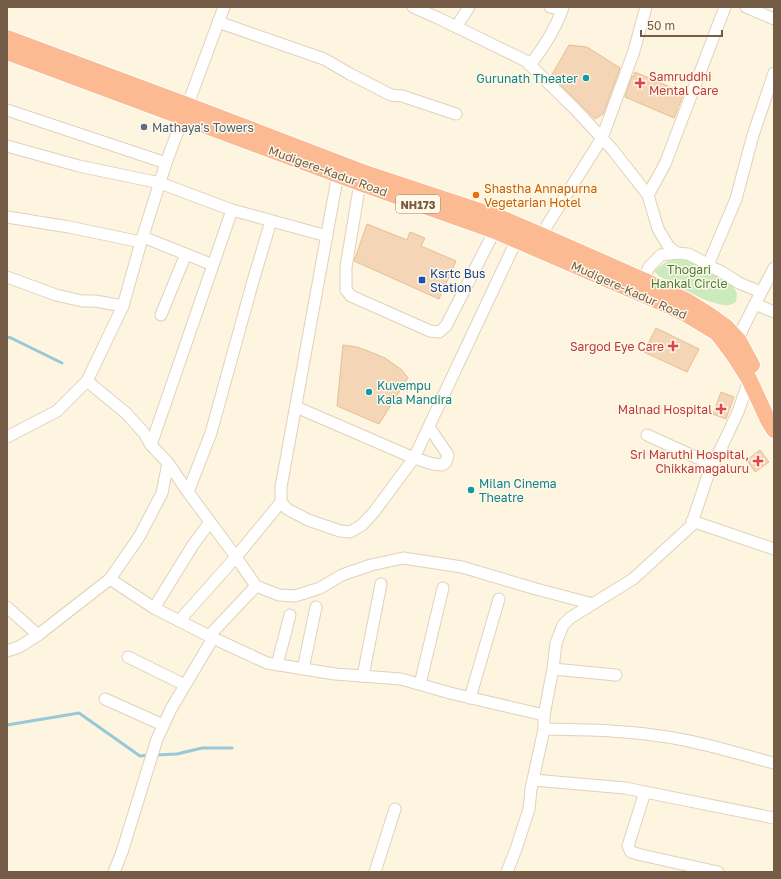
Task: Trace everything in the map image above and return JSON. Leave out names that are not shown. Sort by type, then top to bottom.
[{"type":"highway","name":"Mudigere-Kadur Road","points":[[7,38],[185,111],[361,178],[520,234],[684,313],[736,347]]},
{"type":"highway","name":"Mudigere-Kadur Road","points":[[7,52],[185,111]]},
{"type":"highway","name":"Mudigere-Kadur Road","points":[[520,234],[541,235],[643,280],[687,301],[708,314],[726,327],[736,347],[774,411]]},
{"type":"highway","name":"Mudigere-Kadur Road","points":[[752,374],[768,420],[774,430]]},
{"type":"street","points":[[8,436],[57,412],[87,381],[123,306],[166,163],[224,7]]},
{"type":"street","points":[[413,7],[526,61],[612,148],[648,195],[658,229],[669,248],[677,253]]},
{"type":"street","points":[[456,27],[469,7]]},
{"type":"street","points":[[530,65],[552,32],[562,8],[550,7]]},
{"type":"street","points":[[541,235],[602,138],[634,51],[646,7]]},
{"type":"street","points":[[648,195],[665,164],[725,7]]},
{"type":"street","points":[[746,7],[774,20]]},
{"type":"street","points":[[218,22],[324,59],[391,95],[402,96],[456,114]]},
{"type":"street","points":[[708,265],[736,199],[753,135],[774,72]]},
{"type":"street","points":[[7,110],[166,163]]},
{"type":"street","points":[[7,146],[79,166],[160,183],[232,210],[327,236]]},
{"type":"street","points":[[339,169],[281,487],[281,502],[286,509],[308,520],[340,532],[350,532],[362,526],[414,458],[520,234]]},
{"type":"street","points":[[361,178],[346,267],[346,290],[351,296],[430,331],[439,332],[446,326],[498,225]]},
{"type":"street","points":[[151,445],[232,210]]},
{"type":"street","points":[[7,217],[142,240],[186,254],[213,265]]},
{"type":"street","points":[[188,492],[211,434],[271,221]]},
{"type":"street","points":[[643,280],[649,268],[661,255],[677,253],[688,254],[720,271],[739,284],[761,292]]},
{"type":"street","points":[[161,315],[186,254]]},
{"type":"street","points":[[736,347],[742,330],[774,268]]},
{"type":"street","points":[[7,277],[56,295],[82,301],[95,301],[123,306]]},
{"type":"street","points":[[755,304],[774,312]]},
{"type":"street","points":[[507,872],[529,809],[533,780],[544,729],[544,715],[553,669],[556,642],[563,625],[570,618],[633,579],[690,526],[707,478],[738,412],[752,374]]},
{"type":"street","points":[[87,381],[126,414],[144,433],[151,445],[168,463],[256,586],[279,595],[296,596],[320,588],[342,575],[371,565],[403,558],[462,566],[536,589],[592,604]]},
{"type":"street","points":[[296,407],[414,458],[442,466],[446,462],[448,456],[429,427]]},
{"type":"street","points":[[647,435],[713,465]]},
{"type":"street","points":[[7,650],[19,647],[38,635],[110,579],[139,537],[162,493],[168,463]]},
{"type":"street","points":[[179,621],[236,557],[281,502]]},
{"type":"street","points":[[692,521],[774,549]]},
{"type":"street","points":[[154,608],[193,545],[210,522]]},
{"type":"street","points":[[110,579],[154,608],[267,663],[335,674],[401,679],[470,698],[544,715]]},
{"type":"street","points":[[363,676],[381,584]]},
{"type":"street","points":[[114,872],[122,852],[154,748],[170,709],[211,637],[256,586]]},
{"type":"street","points":[[420,684],[443,588]]},
{"type":"street","points":[[470,698],[499,599]]},
{"type":"street","points":[[304,669],[316,607]]},
{"type":"street","points":[[7,608],[38,635]]},
{"type":"street","points":[[277,665],[290,615]]},
{"type":"street","points":[[128,657],[185,684]]},
{"type":"street","points":[[553,669],[616,675]]},
{"type":"street","points":[[106,699],[163,725]]},
{"type":"street","points":[[544,729],[619,731],[666,736],[697,742],[774,763]]},
{"type":"street","points":[[533,780],[625,788],[774,818]]},
{"type":"street","points":[[645,792],[628,846],[631,852],[718,872]]},
{"type":"street","points":[[375,872],[396,809]]},
{"type":"green space","name":"Thogari Hankal Circle","points":[[684,258],[695,262],[732,285],[737,293],[736,302],[726,305],[709,301],[696,296],[673,282],[660,277],[654,271],[669,260]]},
{"type":"building","points":[[569,45],[587,47],[620,68],[603,114],[595,119],[551,76]]},
{"type":"building","points":[[635,72],[684,93],[674,118],[625,97],[632,76],[633,77]]},
{"type":"building","name":"Ksrtc Bus Station","points":[[367,224],[407,240],[410,232],[425,238],[421,246],[456,261],[439,299],[354,261]]},
{"type":"building","points":[[656,328],[699,349],[687,372],[644,352]]},
{"type":"building","name":"Kuvempu Kala Mandira","points":[[343,345],[357,347],[385,358],[402,370],[408,378],[379,424],[337,406]]},
{"type":"building","points":[[721,392],[734,397],[726,419],[713,414]]},
{"type":"building","name":"Sri Maruthi Hospital, Chikkamagaluru","points":[[760,450],[769,462],[755,472],[747,460]]},
{"type":"waterway","points":[[7,337],[62,363]]},
{"type":"waterway","points":[[7,725],[79,713],[140,756],[149,755]]},
{"type":"waterway","points":[[155,755],[177,754],[202,748],[232,748]]},
{"type":"place","name":"Gurunath Theater","points":[[586,78]]},
{"type":"place","name":"Samruddhi Mental Care","points":[[640,83]]},
{"type":"place","name":"Mathaya's Towers","points":[[144,127]]},
{"type":"place","name":"Shastha Annapurna Vegetarian Hotel","points":[[476,195]]},
{"type":"place","name":"Ksrtc Bus Station","points":[[422,280]]},
{"type":"place","name":"Sargod Eye Care","points":[[673,346]]},
{"type":"place","name":"Kuvempu Kala Mandira","points":[[369,392]]},
{"type":"place","name":"Malnad Hospital","points":[[721,409]]},
{"type":"place","name":"Sri Maruthi Hospital, Chikkamagaluru","points":[[758,461]]},
{"type":"place","name":"Milan Cinema Theatre","points":[[471,490]]}]
